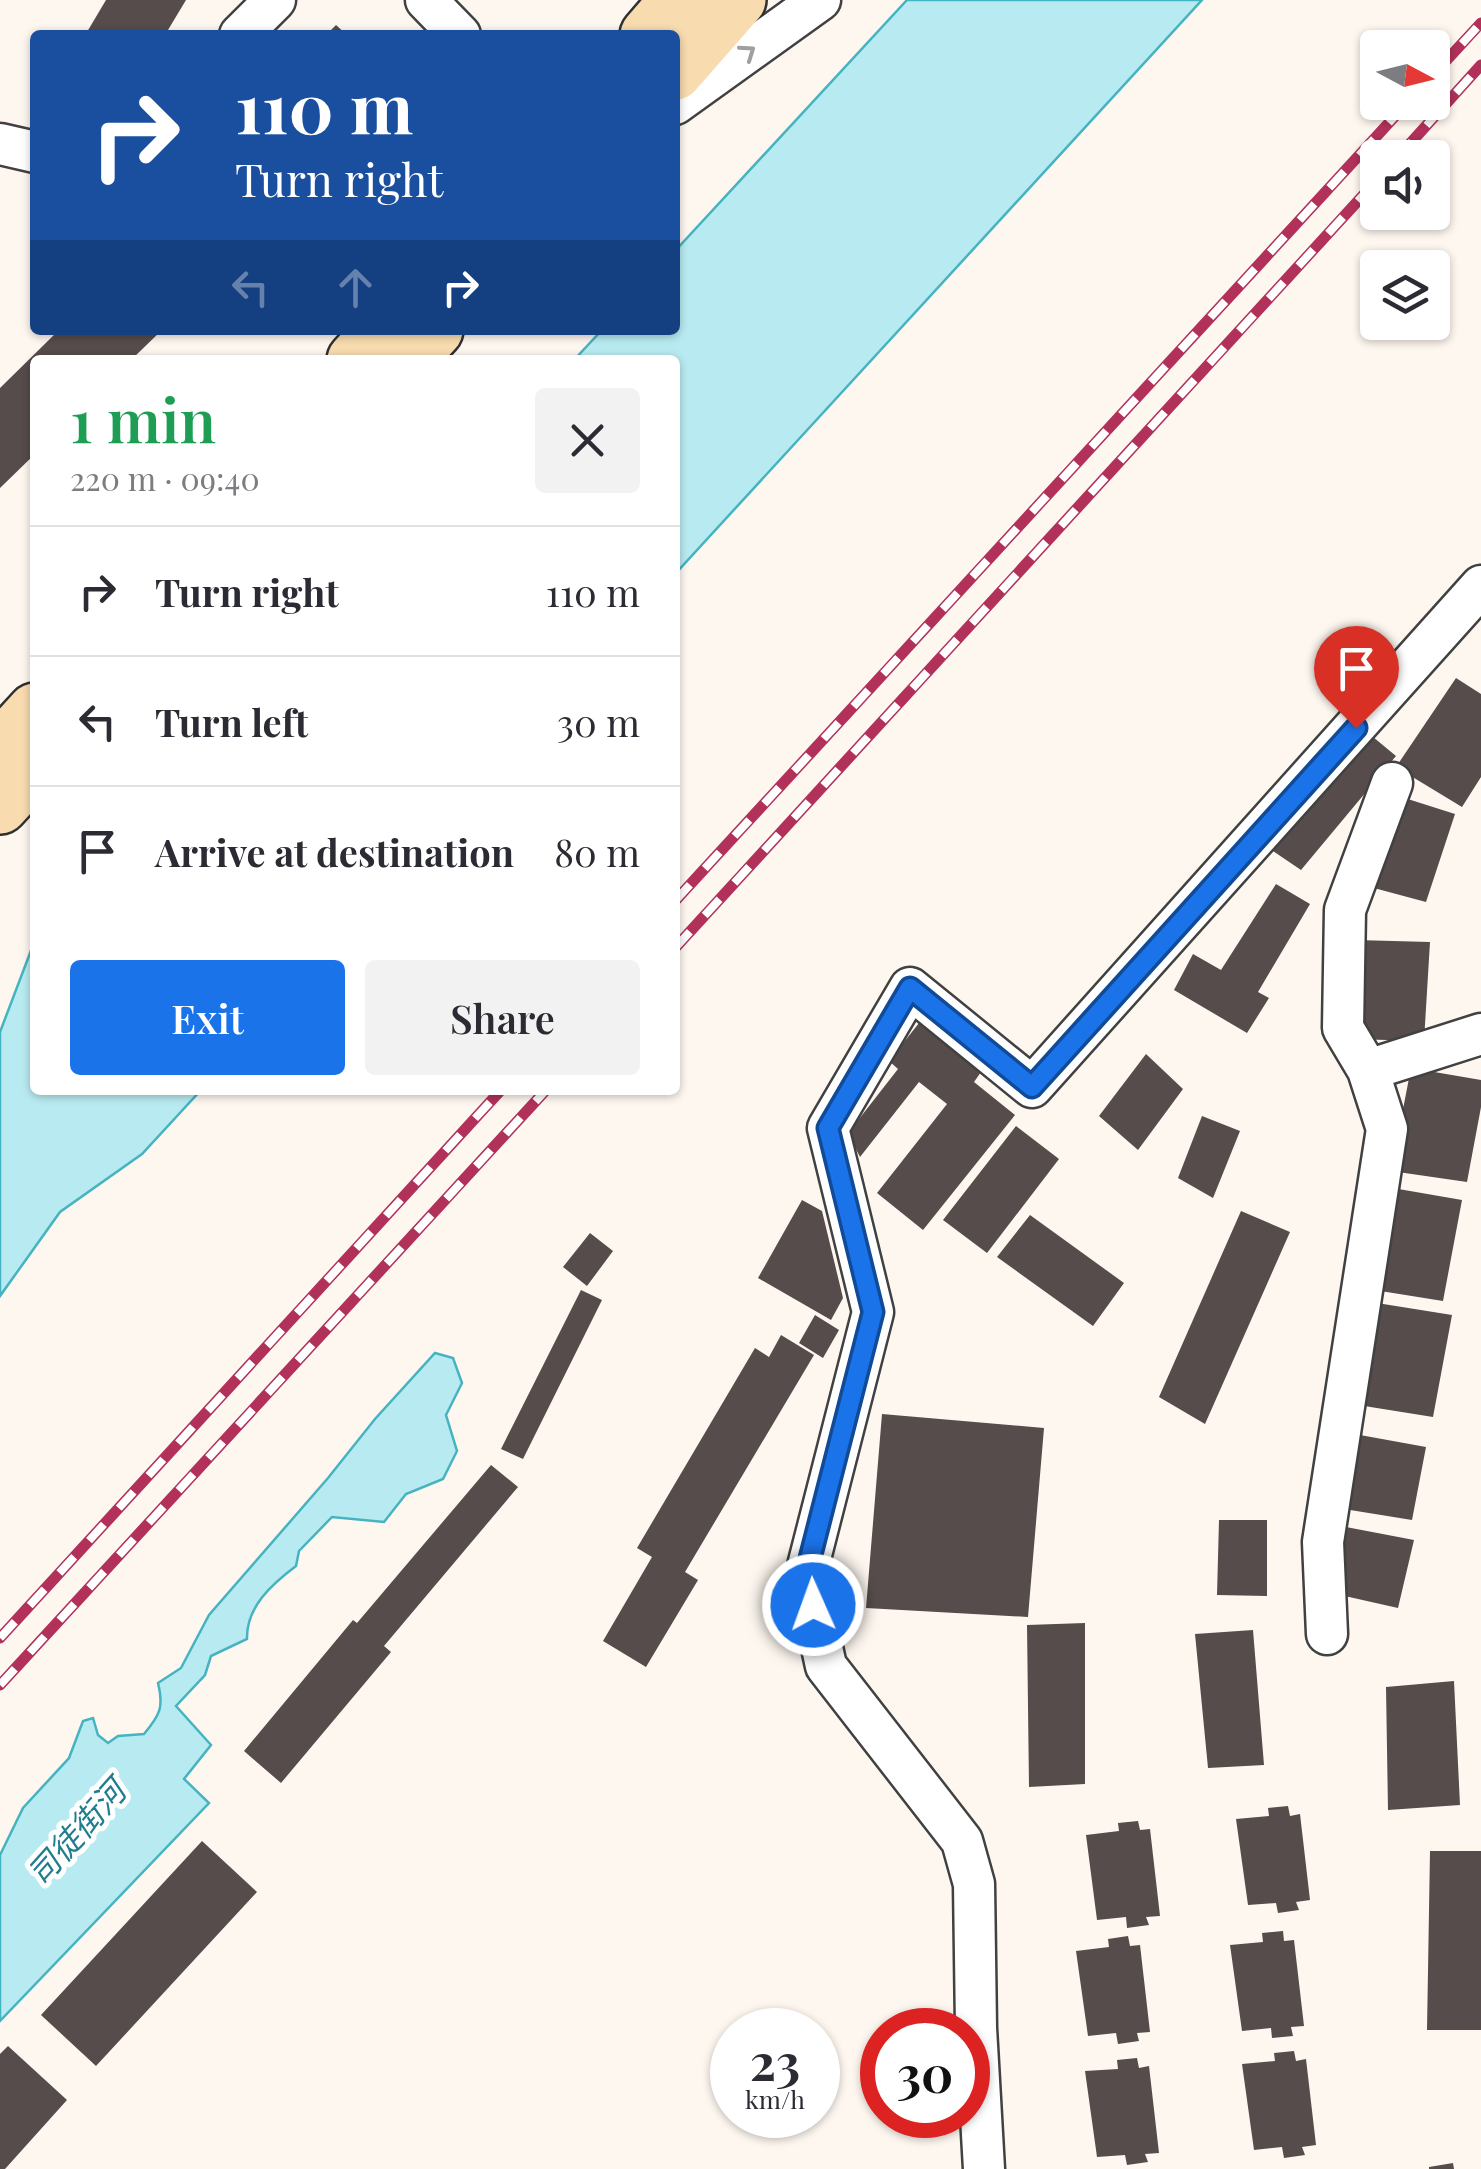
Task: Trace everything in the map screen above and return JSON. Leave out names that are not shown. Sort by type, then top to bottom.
[{"type":"street","points":[[245,30],[275,0]]},
{"type":"street","points":[[426,0],[455,30]]},
{"type":"street","points":[[652,30],[678,0]]},
{"type":"street","points":[[680,66],[738,0]]},
{"type":"street","points":[[680,100],[820,0]]},
{"type":"street","points":[[0,144],[30,151]]},
{"type":"street","points":[[360,355],[378,335]]},
{"type":"street","points":[[412,355],[430,335]]},
{"type":"street","points":[[984,2169],[976,2028],[974,1884],[962,1841],[826,1666],[806,1574],[873,1312],[828,1128],[910,988],[1032,1087],[1481,586]]},
{"type":"street","points":[[0,750],[30,717]]},
{"type":"street","points":[[0,806],[30,773]]},
{"type":"street","points":[[1327,1634],[1323,1542],[1386,1129],[1368,1070],[1343,1028],[1345,910],[1392,782]]},
{"type":"street","points":[[1368,1070],[1481,1034]]},
{"type":"water","points":[[907,0],[1202,0],[680,569],[680,355],[579,355],[597,335],[680,335],[680,246]]},
{"type":"water","points":[[30,953],[30,1095],[196,1095],[142,1154],[60,1212],[0,1296],[0,1032]]},
{"type":"water","name":"司徒街河","points":[[435,1353],[453,1358],[462,1383],[446,1415],[457,1451],[443,1479],[406,1494],[384,1522],[332,1517],[299,1551],[296,1566],[262,1597],[251,1617],[247,1639],[211,1656],[205,1675],[176,1706],[211,1745],[184,1779],[209,1803],[0,2021],[0,1855],[23,1808],[69,1758],[83,1721],[93,1718],[98,1735],[108,1743],[118,1736],[144,1734],[159,1710],[158,1683],[181,1668],[209,1615]]},
{"type":"building","points":[[106,0],[186,0],[168,30],[88,30]]},
{"type":"building","points":[[54,335],[157,335],[136,355],[34,355]]},
{"type":"building","points":[[30,359],[30,459],[0,488],[0,388]]},
{"type":"building","points":[[1456,678],[1481,694],[1481,777],[1462,807],[1396,767]]},
{"type":"building","points":[[1367,732],[1396,756],[1301,870],[1270,849]]},
{"type":"building","points":[[1392,794],[1455,814],[1426,902],[1359,884]]},
{"type":"building","points":[[1276,884],[1310,904],[1258,992],[1269,998],[1247,1033],[1174,990],[1193,954],[1221,970]]},
{"type":"building","points":[[1356,940],[1430,942],[1424,1041],[1350,1039]]},
{"type":"building","points":[[919,1023],[981,1072],[974,1082],[1015,1115],[923,1230],[877,1193],[947,1104],[919,1082],[860,1157],[848,1133],[898,1069],[889,1061]]},
{"type":"building","points":[[1146,1054],[1183,1089],[1138,1150],[1099,1116]]},
{"type":"building","points":[[1411,1068],[1481,1080],[1481,1107],[1467,1182],[1391,1171]]},
{"type":"building","points":[[1202,1116],[1240,1131],[1213,1198],[1178,1178]]},
{"type":"building","points":[[1016,1126],[1059,1159],[987,1253],[943,1220]]},
{"type":"building","points":[[1387,1187],[1462,1200],[1443,1301],[1368,1289]]},
{"type":"building","points":[[802,1200],[822,1211],[843,1298],[831,1320],[758,1278]]},
{"type":"building","points":[[1241,1211],[1290,1232],[1205,1424],[1159,1397]]},
{"type":"building","points":[[1030,1215],[1124,1283],[1093,1326],[997,1257]]},
{"type":"building","points":[[590,1233],[613,1251],[587,1286],[563,1267]]},
{"type":"building","points":[[581,1290],[602,1300],[523,1459],[501,1449]]},
{"type":"building","points":[[1377,1303],[1452,1315],[1433,1417],[1358,1405]]},
{"type":"building","points":[[815,1315],[839,1330],[823,1358],[799,1343]]},
{"type":"building","points":[[781,1335],[814,1355],[685,1572],[698,1580],[646,1667],[603,1641],[652,1557],[637,1548],[755,1348],[769,1357]]},
{"type":"building","points":[[882,1414],[1044,1428],[1028,1617],[866,1608]]},
{"type":"building","points":[[1360,1435],[1426,1447],[1412,1520],[1344,1509]]},
{"type":"building","points":[[491,1465],[518,1487],[384,1646],[391,1652],[281,1783],[244,1751],[353,1620],[357,1623]]},
{"type":"building","points":[[1219,1520],[1267,1520],[1267,1596],[1217,1595]]},
{"type":"building","points":[[1346,1527],[1414,1540],[1398,1608],[1327,1592]]},
{"type":"building","points":[[1085,1623],[1085,1784],[1029,1787],[1027,1625]]},
{"type":"building","points":[[1253,1630],[1264,1765],[1208,1768],[1195,1634]]},
{"type":"building","points":[[1454,1681],[1460,1805],[1388,1810],[1386,1687]]},
{"type":"building","points":[[1288,1806],[1290,1816],[1300,1814],[1310,1900],[1296,1902],[1299,1910],[1278,1913],[1276,1903],[1248,1905],[1236,1819],[1269,1816],[1268,1808]]},
{"type":"building","points":[[1138,1821],[1140,1830],[1150,1829],[1160,1916],[1146,1917],[1149,1925],[1127,1928],[1126,1917],[1097,1920],[1086,1835],[1119,1831],[1118,1823]]},
{"type":"building","points":[[202,1841],[257,1892],[96,2066],[41,2015]]},
{"type":"building","points":[[1430,1851],[1481,1851],[1481,2030],[1427,2030]]},
{"type":"building","points":[[1283,1931],[1284,1941],[1294,1940],[1304,2026],[1291,2027],[1293,2036],[1272,2038],[1271,2028],[1242,2031],[1230,1945],[1263,1942],[1262,1933]]},
{"type":"building","points":[[1128,1936],[1130,1946],[1140,1945],[1150,2032],[1137,2033],[1139,2041],[1118,2044],[1116,2033],[1088,2036],[1076,1951],[1109,1947],[1108,1939]]},
{"type":"building","points":[[8,2046],[67,2100],[5,2169],[0,2169],[0,2054]]},
{"type":"building","points":[[1294,2051],[1296,2061],[1306,2059],[1316,2145],[1302,2147],[1305,2155],[1284,2158],[1282,2147],[1254,2150],[1242,2064],[1275,2061],[1274,2053]]},
{"type":"building","points":[[1137,2058],[1139,2068],[1149,2066],[1159,2153],[1145,2154],[1148,2162],[1127,2165],[1125,2155],[1097,2157],[1085,2071],[1118,2069],[1117,2060]]},
{"type":"building","points":[[1453,2163],[1454,2169],[1429,2169],[1429,2167]]},
{"type":"railway","points":[[1450,57],[1481,23]]},
{"type":"railway","points":[[1413,140],[1481,65]]},
{"type":"railway","points":[[680,896],[1391,120]]},
{"type":"railway","points":[[680,943],[1360,199]]},
{"type":"railway","points":[[0,1638],[496,1095]]},
{"type":"railway","points":[[0,1685],[541,1095]]},
{"type":"route","points":[[813,1605],[806,1574],[873,1312],[828,1128],[910,988],[1032,1087],[1356,728]]}]
